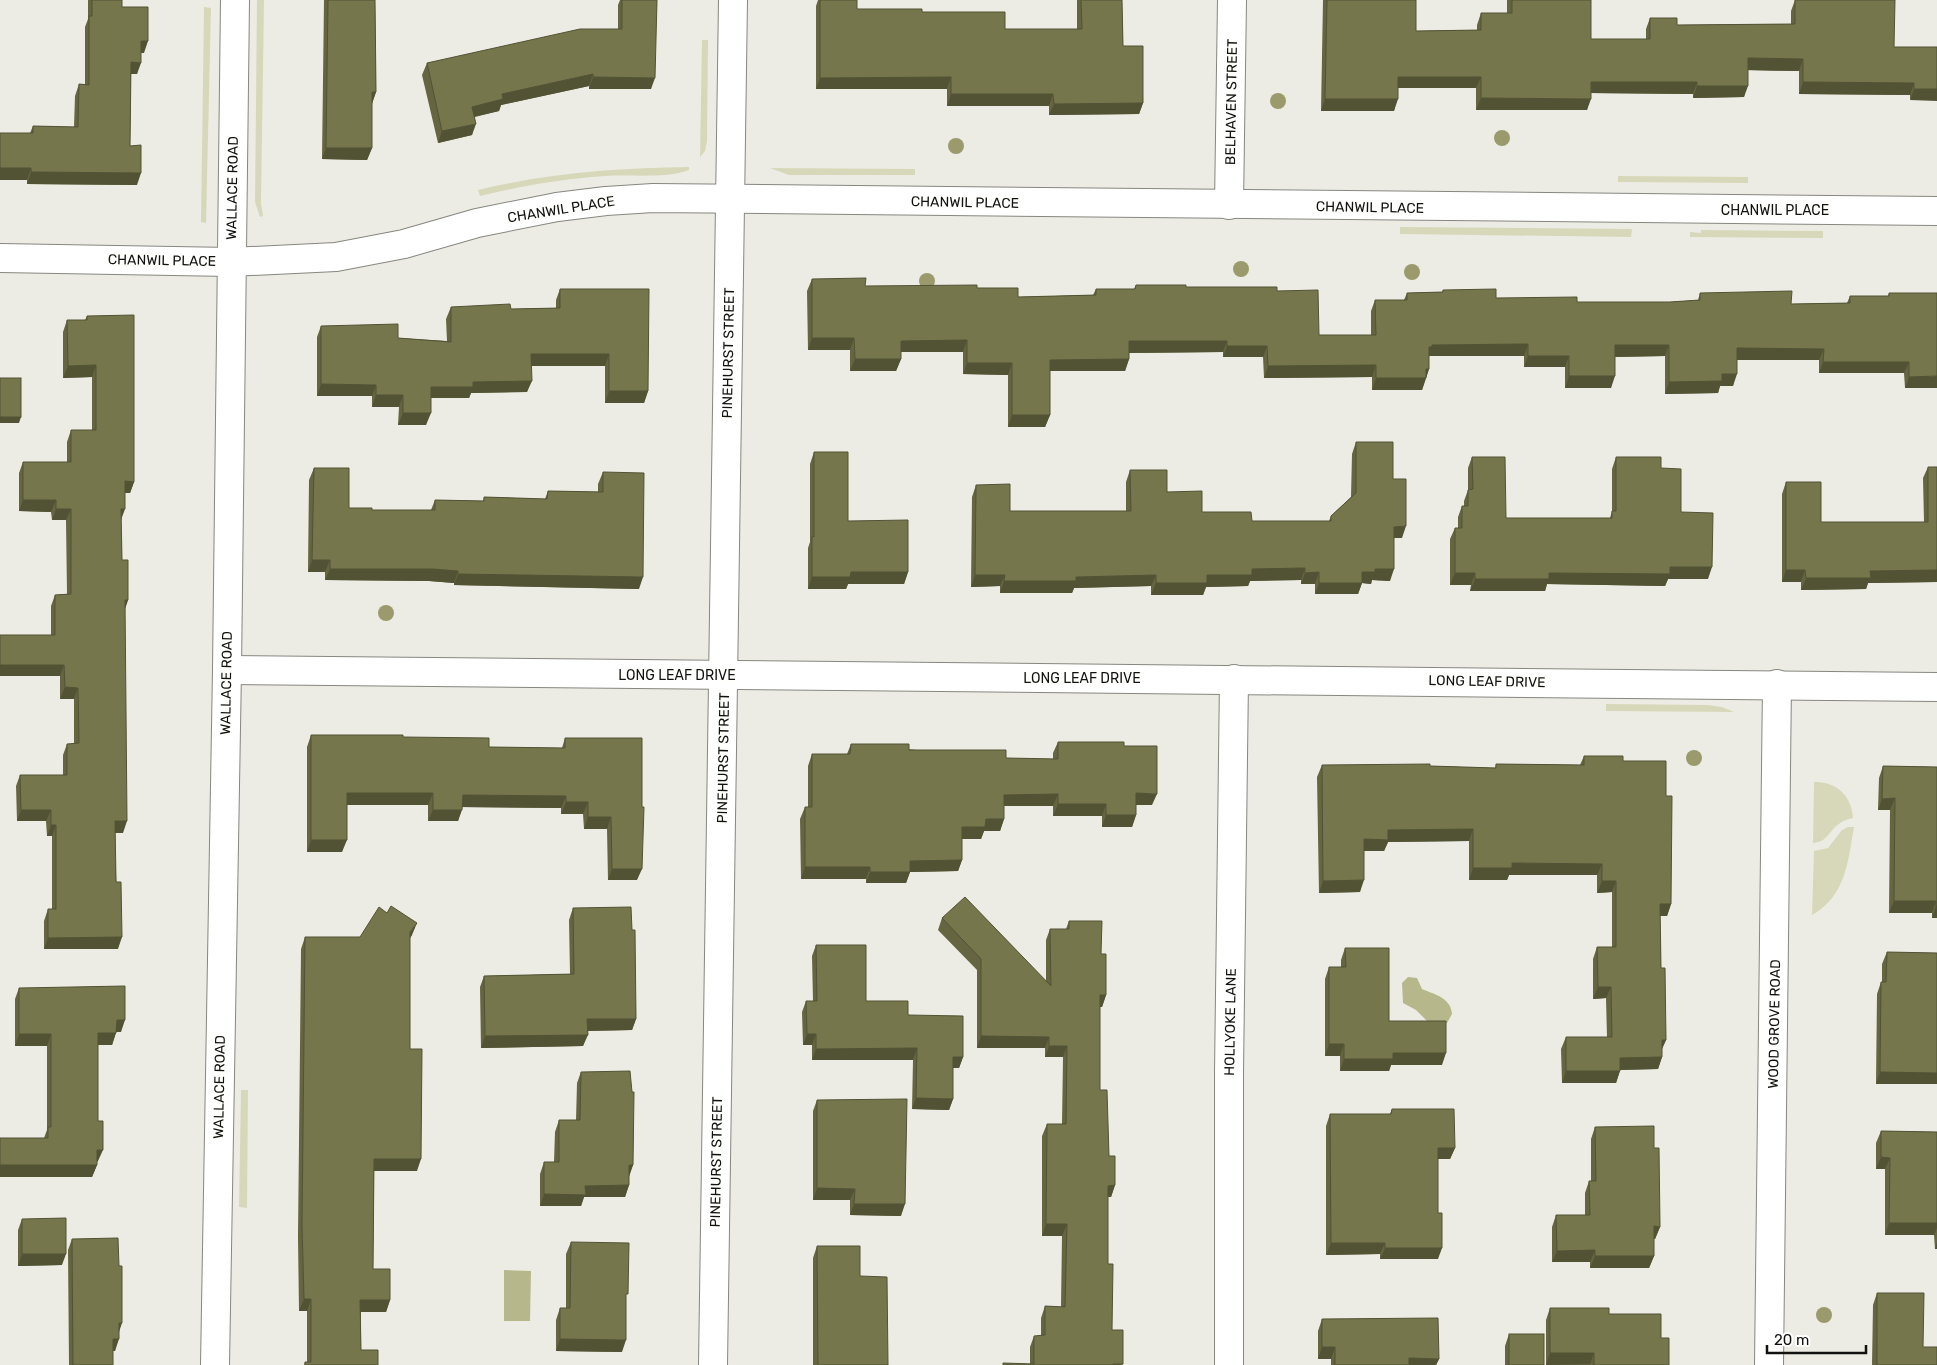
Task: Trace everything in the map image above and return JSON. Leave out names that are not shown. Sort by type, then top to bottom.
[{"type":"street","name":"WALLACE ROAD","points":[[215,1365],[227,670],[230,262],[235,0]]},
{"type":"street","name":"PINEHURST STREET","points":[[713,1365],[733,0]]},
{"type":"street","name":"BELHAVEN STREET","points":[[1228,204],[1232,0]]},
{"type":"street","name":"CHANWIL PLACE","points":[[0,258],[230,262],[336,258],[404,244],[477,223],[557,207],[653,198],[1937,211]]},
{"type":"street","name":"LONG LEAF DRIVE","points":[[227,670],[1937,686]]},
{"type":"street","name":"HOLLYOKE LANE","points":[[1229,1365],[1229,1072],[1234,679]]},
{"type":"street","name":"WOOD GROVE ROAD","points":[[1769,1365],[1777,684]]},
{"type":"shaded area","points":[[257,0],[264,0],[261,203],[263,216],[260,217],[255,202]]},
{"type":"shaded area","points":[[204,7],[211,8],[206,223],[201,222]]},
{"type":"shaded area","points":[[702,40],[708,40],[707,141],[705,151],[700,157]]},
{"type":"shaded area","points":[[689,167],[689,170],[679,173],[573,179],[526,186],[480,196],[478,190],[530,179],[583,172]]},
{"type":"shaded area","points":[[770,168],[915,169],[915,175],[789,175]]},
{"type":"shaded area","points":[[1618,176],[1748,177],[1748,183],[1618,182]]},
{"type":"shaded area","points":[[1400,227],[1632,229],[1631,237],[1400,234]]},
{"type":"shaded area","points":[[1701,230],[1823,231],[1823,238],[1690,237],[1690,232],[1701,233]]},
{"type":"shaded area","points":[[1606,704],[1708,705],[1722,707],[1734,712],[1606,711]]},
{"type":"shaded area","points":[[1814,782],[1829,784],[1841,791],[1850,803],[1853,818],[1845,820],[1824,839],[1813,843]]},
{"type":"shaded area","points":[[1854,827],[1844,877],[1832,898],[1812,915],[1814,851],[1828,848],[1842,830]]},
{"type":"shaded area","points":[[1408,977],[1417,978],[1422,989],[1445,1000],[1451,1008],[1452,1014],[1447,1023],[1429,1023],[1416,1010],[1403,1003],[1402,983]]},
{"type":"shaded area","points":[[241,1090],[248,1090],[247,1208],[239,1207]]},
{"type":"shaded area","points":[[504,1270],[531,1271],[530,1321],[504,1321]]},
{"type":"building","points":[[92,0],[122,0],[122,7],[148,7],[148,41],[141,41],[141,63],[131,62],[130,146],[141,145],[141,173],[31,172],[31,168],[0,168],[0,133],[33,133],[33,126],[78,127],[79,84],[89,85],[89,16],[92,16]]},
{"type":"building","points":[[328,0],[375,0],[376,92],[372,92],[372,148],[326,148]]},
{"type":"building","points":[[622,0],[657,0],[655,78],[593,77],[593,74],[502,94],[503,99],[472,107],[476,124],[442,131],[427,63],[580,29],[622,29]]},
{"type":"building","points":[[820,0],[857,0],[857,9],[922,9],[922,12],[1005,12],[1005,29],[1082,29],[1081,0],[1122,0],[1123,46],[1143,46],[1143,103],[1054,104],[1053,94],[951,94],[951,77],[820,78]]},
{"type":"building","points":[[1327,0],[1416,0],[1416,31],[1481,30],[1481,13],[1512,13],[1512,0],[1591,0],[1591,39],[1650,39],[1650,18],[1677,18],[1677,25],[1795,24],[1795,0],[1895,0],[1894,47],[1937,47],[1937,89],[1914,89],[1914,83],[1803,82],[1803,59],[1748,58],[1748,86],[1697,86],[1697,82],[1591,82],[1591,99],[1481,98],[1481,77],[1398,77],[1398,99],[1325,99]]},
{"type":"building","points":[[866,278],[865,286],[977,285],[977,288],[1018,288],[1018,297],[1096,295],[1096,289],[1135,289],[1136,285],[1277,287],[1277,291],[1318,290],[1319,335],[1376,335],[1375,300],[1407,300],[1407,293],[1443,292],[1443,290],[1496,289],[1496,298],[1577,297],[1577,302],[1670,302],[1700,300],[1700,293],[1792,291],[1791,304],[1850,303],[1850,296],[1889,296],[1889,293],[1937,293],[1937,376],[1909,377],[1909,362],[1823,362],[1824,349],[1737,348],[1737,374],[1722,374],[1722,381],[1669,382],[1669,345],[1615,345],[1615,376],[1569,376],[1569,356],[1528,356],[1528,344],[1432,345],[1432,347],[1429,347],[1429,369],[1426,369],[1426,378],[1376,378],[1376,365],[1268,366],[1267,346],[1227,346],[1227,341],[1129,341],[1129,359],[1050,360],[1050,415],[1012,415],[1012,363],[967,363],[967,340],[901,341],[901,359],[855,359],[854,338],[812,338],[812,279]]},
{"type":"building","points":[[560,289],[649,289],[648,391],[609,391],[609,354],[531,354],[532,381],[473,382],[473,387],[431,387],[431,413],[403,413],[403,395],[376,395],[376,385],[321,384],[321,326],[398,324],[398,338],[451,342],[451,307],[510,304],[511,309],[560,308]]},
{"type":"building","points":[[134,315],[134,482],[125,481],[125,509],[121,509],[122,560],[128,560],[128,600],[125,600],[127,821],[115,821],[116,882],[121,882],[122,937],[48,938],[48,909],[56,909],[56,825],[51,825],[51,810],[21,810],[20,775],[67,775],[67,744],[79,743],[78,688],[65,687],[64,665],[0,665],[0,635],[55,635],[55,595],[71,594],[71,509],[56,509],[56,500],[23,500],[23,462],[71,462],[71,430],[96,430],[96,365],[68,366],[67,320],[87,320],[87,316]]},
{"type":"building","points":[[0,378],[21,378],[21,417],[0,417]]},
{"type":"building","points":[[1356,442],[1393,442],[1393,479],[1406,479],[1406,526],[1394,527],[1394,569],[1375,569],[1375,572],[1362,572],[1362,583],[1319,583],[1319,572],[1305,573],[1305,568],[1252,569],[1252,575],[1207,575],[1207,583],[1156,583],[1156,575],[1076,577],[1076,581],[1004,581],[1005,575],[975,575],[976,485],[1010,484],[1010,511],[1131,511],[1130,470],[1167,470],[1167,492],[1202,491],[1202,512],[1251,512],[1252,521],[1331,521],[1331,516],[1356,493]]},
{"type":"building","points":[[814,452],[848,452],[848,521],[908,520],[908,572],[851,572],[850,577],[812,577]]},
{"type":"building","points":[[1472,457],[1505,457],[1506,518],[1612,518],[1612,511],[1616,511],[1616,457],[1661,457],[1661,468],[1681,469],[1681,512],[1713,513],[1712,567],[1670,567],[1670,574],[1549,573],[1549,579],[1475,579],[1475,573],[1455,573],[1455,528],[1462,528],[1462,506],[1468,506],[1468,490],[1473,489]]},
{"type":"building","points":[[1928,467],[1937,467],[1937,570],[1870,571],[1871,578],[1806,578],[1805,570],[1786,570],[1786,482],[1821,482],[1821,522],[1928,522]]},
{"type":"building","points":[[314,468],[349,468],[349,508],[372,508],[372,510],[435,510],[435,500],[484,501],[484,497],[547,499],[548,491],[603,492],[603,472],[644,473],[643,577],[458,574],[458,571],[433,569],[330,569],[330,560],[312,560]]},
{"type":"building","points":[[311,735],[403,735],[403,737],[489,738],[489,747],[565,748],[565,738],[642,738],[642,807],[644,807],[642,869],[612,869],[611,817],[588,817],[588,802],[566,802],[566,796],[463,795],[462,810],[433,810],[433,793],[347,793],[347,840],[311,840]]},
{"type":"building","points":[[1058,742],[1124,742],[1124,746],[1157,746],[1157,794],[1136,793],[1136,815],[1106,815],[1106,804],[1058,804],[1058,794],[1004,795],[1004,819],[986,819],[985,827],[962,827],[962,860],[910,861],[910,872],[870,872],[870,867],[805,867],[805,807],[812,807],[812,754],[850,754],[851,744],[909,744],[909,750],[1006,750],[1006,758],[1058,759]]},
{"type":"building","points":[[1584,756],[1623,756],[1623,761],[1666,761],[1666,796],[1672,796],[1671,904],[1660,904],[1661,968],[1665,968],[1666,1040],[1662,1040],[1662,1057],[1620,1058],[1620,1071],[1566,1071],[1566,1037],[1612,1037],[1611,987],[1598,987],[1597,947],[1616,947],[1616,881],[1602,881],[1602,864],[1512,863],[1512,868],[1473,868],[1473,829],[1388,830],[1388,840],[1364,839],[1364,880],[1323,881],[1322,765],[1430,764],[1430,766],[1496,768],[1496,764],[1584,765]]},
{"type":"building","points":[[1883,766],[1937,767],[1937,906],[1936,901],[1894,901],[1895,798],[1882,799]]},
{"type":"building","points":[[965,897],[1051,986],[1050,929],[1069,929],[1069,921],[1102,921],[1101,954],[1106,954],[1106,995],[1100,995],[1100,1090],[1107,1090],[1109,1156],[1115,1156],[1115,1185],[1108,1186],[1108,1264],[1113,1264],[1112,1330],[1123,1330],[1123,1364],[1003,1365],[1003,1363],[1034,1364],[1034,1336],[1045,1335],[1045,1306],[1065,1307],[1067,1224],[1046,1224],[1047,1124],[1066,1124],[1067,1046],[1049,1046],[1049,1037],[981,1036],[981,959],[942,918]]},
{"type":"building","points":[[391,906],[417,923],[410,932],[410,1049],[422,1049],[421,1159],[374,1159],[373,1269],[390,1269],[390,1300],[360,1300],[361,1350],[378,1350],[378,1365],[305,1365],[305,1362],[311,1362],[311,1299],[304,1299],[302,1225],[305,937],[360,937],[379,907],[387,913]]},
{"type":"building","points":[[631,907],[632,930],[635,930],[636,1019],[587,1019],[588,1035],[485,1036],[484,976],[574,974],[573,908]]},
{"type":"building","points":[[816,945],[866,945],[866,1001],[908,1001],[908,1015],[963,1016],[963,1057],[953,1057],[953,1099],[916,1098],[917,1048],[816,1049],[816,1034],[807,1034],[806,1001],[817,1001]]},
{"type":"building","points":[[1345,948],[1389,948],[1389,1021],[1446,1021],[1446,1053],[1393,1053],[1393,1059],[1344,1059],[1344,1044],[1329,1044],[1329,967],[1346,967]]},
{"type":"building","points":[[1887,952],[1937,953],[1937,1073],[1880,1072],[1881,982],[1886,982]]},
{"type":"building","points":[[125,986],[125,1020],[117,1020],[116,1033],[98,1033],[98,1121],[103,1121],[103,1150],[97,1150],[97,1165],[0,1165],[0,1138],[48,1138],[48,1127],[51,1127],[51,1034],[19,1034],[19,988]]},
{"type":"building","points":[[630,1071],[632,1092],[634,1092],[633,1165],[629,1165],[629,1185],[585,1186],[586,1195],[544,1194],[544,1162],[559,1162],[559,1120],[580,1120],[581,1072]]},
{"type":"building","points":[[907,1099],[905,1204],[854,1204],[855,1189],[817,1188],[817,1100]]},
{"type":"building","points":[[1392,1109],[1454,1109],[1455,1148],[1438,1148],[1438,1213],[1442,1213],[1442,1248],[1385,1248],[1385,1243],[1331,1243],[1330,1114],[1391,1114]]},
{"type":"building","points":[[1654,1126],[1654,1148],[1659,1148],[1660,1227],[1654,1226],[1654,1256],[1595,1256],[1595,1250],[1557,1251],[1556,1215],[1590,1215],[1589,1181],[1596,1181],[1595,1127]]},
{"type":"building","points":[[1881,1131],[1937,1132],[1937,1223],[1889,1223],[1890,1158],[1881,1157]]},
{"type":"building","points":[[66,1218],[66,1254],[22,1254],[22,1219]]},
{"type":"building","points":[[118,1238],[119,1266],[122,1266],[122,1323],[119,1323],[119,1339],[113,1339],[113,1365],[73,1365],[72,1239]]},
{"type":"building","points":[[571,1242],[629,1243],[626,1340],[560,1339],[560,1308],[570,1308]]},
{"type":"building","points":[[817,1246],[860,1246],[860,1276],[887,1277],[888,1365],[818,1365]]},
{"type":"building","points":[[1877,1293],[1924,1293],[1923,1347],[1937,1347],[1937,1365],[1877,1365]]},
{"type":"building","points":[[1550,1308],[1609,1308],[1609,1314],[1661,1314],[1661,1338],[1669,1338],[1669,1365],[1594,1365],[1594,1353],[1550,1353]]},
{"type":"building","points":[[1438,1318],[1439,1359],[1409,1358],[1409,1365],[1335,1365],[1335,1347],[1322,1347],[1322,1319]]},
{"type":"building","points":[[1509,1334],[1544,1334],[1544,1365],[1509,1365]]}]
